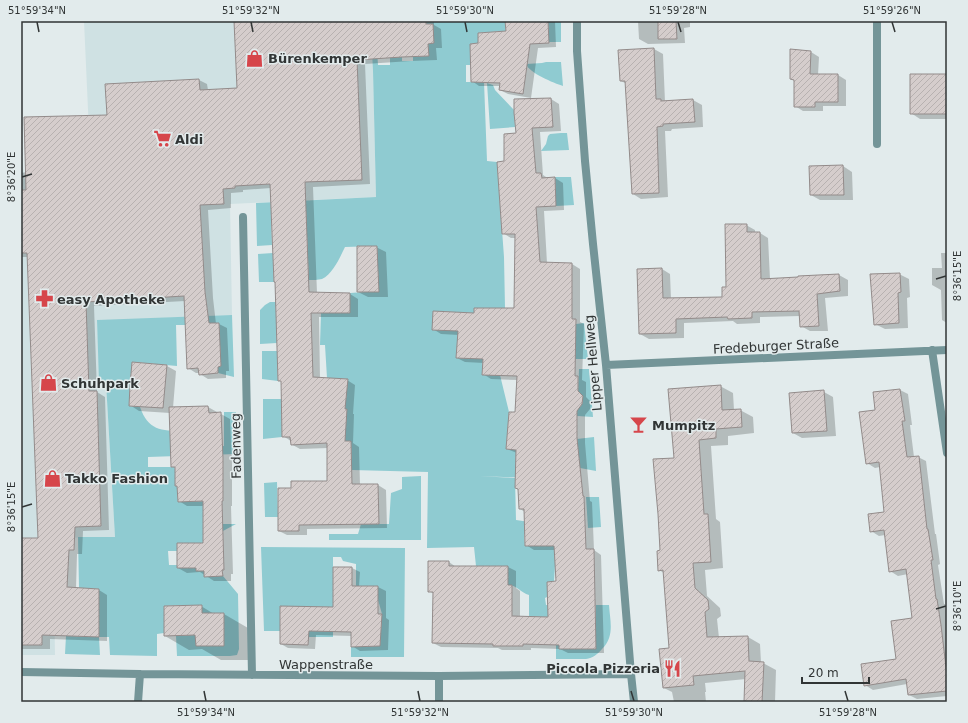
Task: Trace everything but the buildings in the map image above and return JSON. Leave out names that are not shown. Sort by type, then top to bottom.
[{"type":"street","name":"Lipper Hellweg","points":[[577,21],[577,52],[586,169],[606,365],[634,702]]},
{"type":"street","points":[[877,21],[877,144]]},
{"type":"street","name":"Fadenweg","points":[[243,217],[252,675]]},
{"type":"street","points":[[932,350],[947,454]]},
{"type":"street","name":"Fredeburger Straße","points":[[606,365],[947,350]]},
{"type":"street","name":"Wappenstraße","points":[[21,672],[439,676],[631,674]]},
{"type":"street","points":[[138,702],[140,674]]},
{"type":"street","points":[[439,676],[439,702]]},
{"type":"shaded area","points":[[84,21],[370,21],[373,71],[376,197],[230,204],[232,315],[97,321],[100,382],[106,382],[115,537],[53,538],[55,655],[21,655],[21,130],[24,179],[91,176]]},
{"type":"shaded area","points":[[370,21],[375,21],[378,65],[390,65],[390,57],[402,57],[402,61],[413,61],[413,57],[429,56],[426,21],[505,21],[506,31],[478,33],[478,43],[470,44],[470,65],[466,65],[466,82],[484,82],[487,161],[497,162],[504,257],[505,308],[474,308],[474,322],[471,336],[458,336],[456,358],[483,359],[482,375],[500,375],[509,412],[506,449],[530,451],[532,478],[479,476],[515,478],[516,520],[530,522],[531,534],[524,534],[525,546],[560,546],[555,566],[554,581],[547,597],[545,598],[546,605],[559,605],[559,649],[596,649],[596,605],[609,605],[611,628],[609,639],[600,651],[591,658],[556,659],[556,643],[533,617],[529,616],[529,595],[514,586],[508,585],[508,566],[476,566],[474,547],[427,548],[428,472],[352,470],[351,441],[327,441],[346,427],[346,409],[282,410],[282,437],[263,439],[263,399],[346,400],[347,379],[327,378],[325,345],[320,345],[321,313],[350,313],[350,293],[379,291],[377,246],[345,247],[336,265],[326,277],[322,279],[309,280],[306,212],[271,214],[272,245],[257,246],[256,203],[376,197],[373,71]]},
{"type":"shaded area","points":[[548,21],[561,21],[561,42],[549,42]]},
{"type":"shaded area","points":[[561,62],[563,86],[537,74],[526,64]]},
{"type":"shaded area","points":[[487,83],[493,85],[495,90],[514,110],[515,127],[490,129]]},
{"type":"shaded area","points":[[567,133],[569,150],[541,151],[550,134]]},
{"type":"shaded area","points":[[555,177],[571,177],[574,205],[556,206]]},
{"type":"shaded area","points":[[273,253],[274,282],[259,282],[258,254]]},
{"type":"shaded area","points":[[270,302],[290,302],[277,343],[260,344],[260,310]]},
{"type":"shaded area","points":[[232,315],[234,377],[218,373],[218,367],[221,366],[219,323],[176,325],[177,366],[133,362],[129,406],[140,407],[143,415],[151,425],[156,428],[183,431],[183,447],[224,446],[224,412],[236,412],[236,454],[148,457],[148,467],[174,467],[178,502],[220,501],[220,524],[236,524],[223,531],[203,531],[203,543],[177,543],[177,551],[168,551],[169,565],[177,565],[178,568],[196,568],[223,576],[238,594],[239,649],[237,655],[177,656],[176,636],[195,635],[196,646],[224,646],[224,613],[202,613],[201,605],[164,606],[164,633],[157,634],[157,656],[110,655],[109,637],[99,637],[99,589],[79,588],[78,537],[115,537],[106,383],[99,382],[97,320]]},
{"type":"shaded area","points":[[584,323],[588,359],[544,359],[575,355],[576,324]]},
{"type":"shaded area","points":[[262,351],[277,351],[278,381],[262,379]]},
{"type":"shaded area","points":[[579,369],[589,369],[593,417],[546,414],[581,406],[583,397],[582,395],[578,394]]},
{"type":"shaded area","points":[[594,437],[596,471],[580,468],[577,439]]},
{"type":"shaded area","points":[[421,476],[421,540],[329,540],[329,534],[358,534],[361,524],[389,524],[391,493],[402,489],[402,477]]},
{"type":"shaded area","points":[[277,482],[278,517],[265,517],[264,483]]},
{"type":"shaded area","points":[[586,497],[599,497],[601,527],[588,528]]},
{"type":"shaded area","points":[[261,547],[405,548],[404,657],[351,657],[351,647],[380,646],[382,614],[378,600],[378,586],[356,586],[356,564],[343,561],[341,557],[333,557],[333,637],[308,637],[280,606],[280,631],[264,631]]},
{"type":"shaded area","points":[[66,636],[99,637],[100,655],[65,654]]},
{"type":"place","name":"Bürenkemper","points":[[255,58]]},
{"type":"place","name":"Aldi","points":[[162,139]]},
{"type":"place","name":"easy Apotheke","points":[[44,299]]},
{"type":"place","name":"Schuhpark","points":[[48,383]]},
{"type":"place","name":"Mumpitz","points":[[639,425]]},
{"type":"place","name":"Takko Fashion","points":[[52,478]]},
{"type":"place","name":"Piccola Pizzeria","points":[[673,668]]}]
